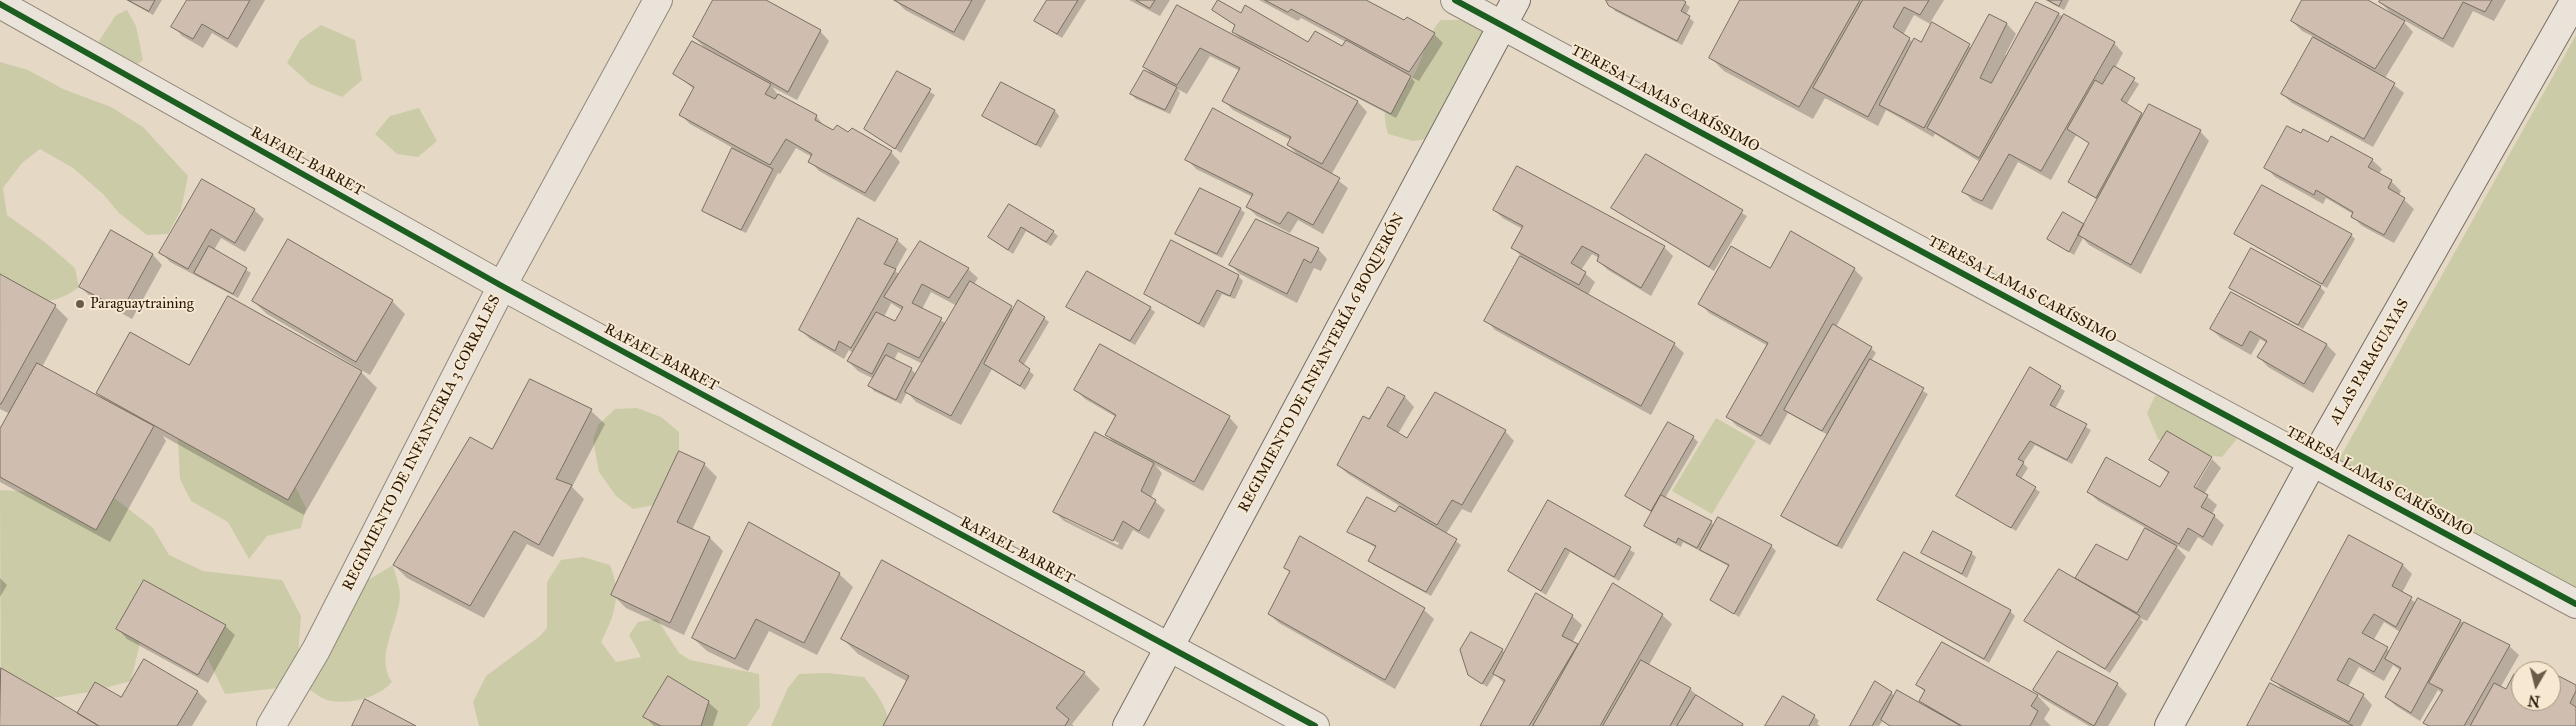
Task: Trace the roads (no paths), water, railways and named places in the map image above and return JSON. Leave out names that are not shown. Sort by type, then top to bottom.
[{"type":"street","name":"REGIMIENTO DE INFANTERIA 3 CORRALES","points":[[271,726],[316,650],[502,286],[658,0]]},
{"type":"street","name":"TERESA LAMAS CARÍSSIMO","points":[[1455,0],[2314,461],[2576,604]]},
{"type":"street","name":"REGIMIENTO DE INFANTERÍA 6 BOQUERÓN","points":[[1127,726],[1516,0]]},
{"type":"street","name":"ALAS PARAGUAYAS","points":[[2169,726],[2314,461],[2575,0]]},
{"type":"street","name":"RAFAEL BARRET","points":[[0,4],[502,286],[1315,726]]},
{"type":"place","name":"Paraguaytraining","points":[[80,304]]}]
